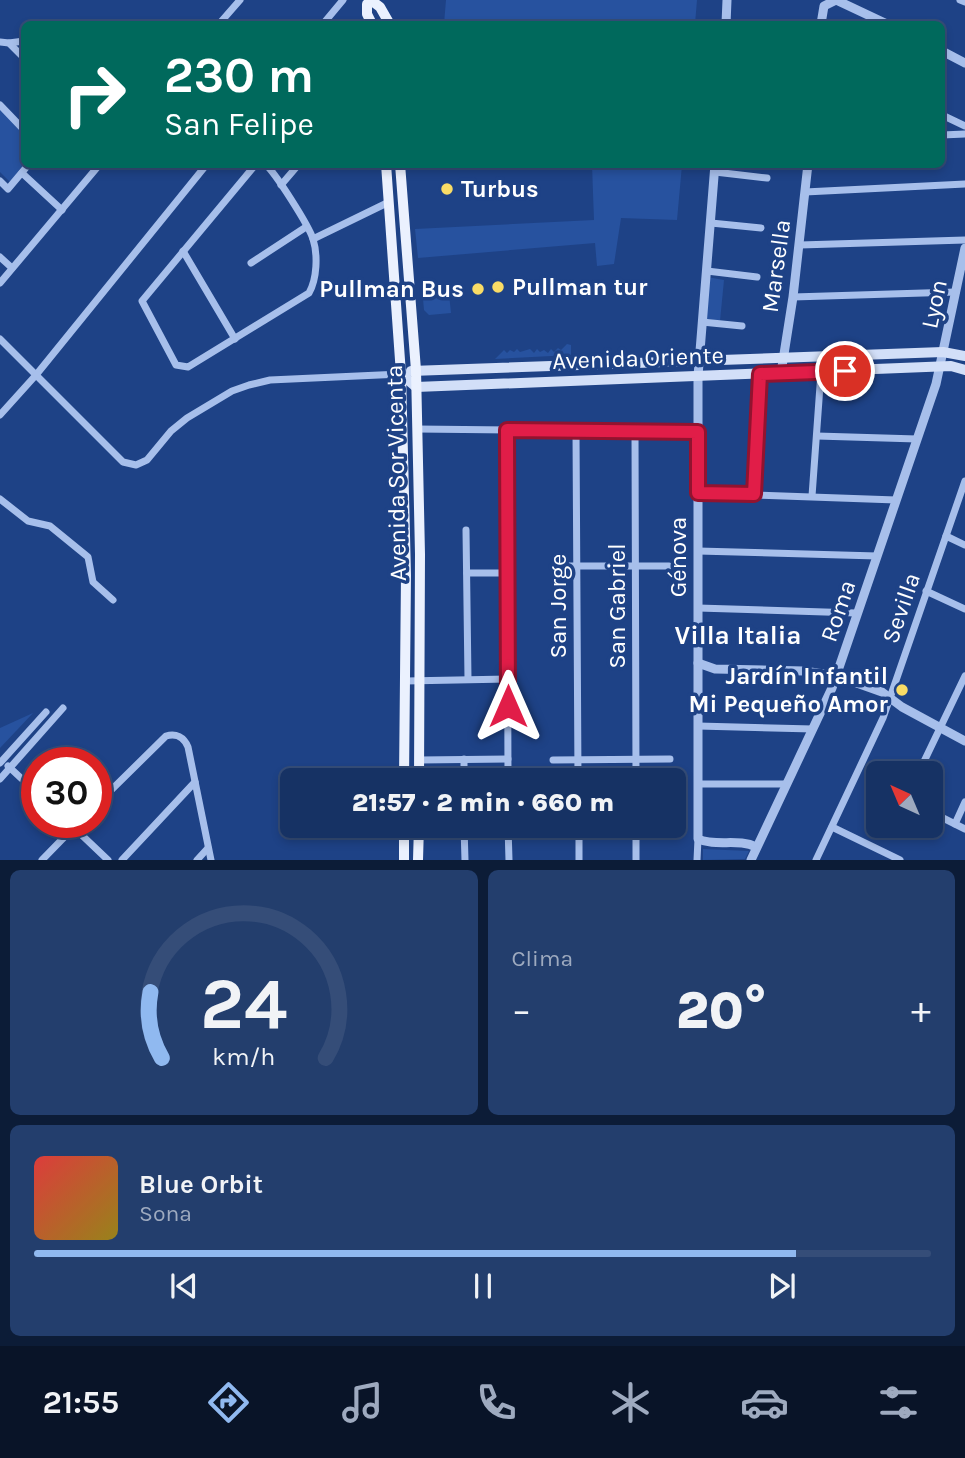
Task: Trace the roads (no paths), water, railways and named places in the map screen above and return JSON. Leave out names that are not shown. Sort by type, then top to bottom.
[{"type":"main road","points":[[387,0],[388,21]]},
{"type":"main road","points":[[372,1],[380,7],[387,21]]},
{"type":"main road","points":[[372,1],[373,21]]},
{"type":"main road","name":"Avenida Sor Vicenta","points":[[386,168],[401,373],[406,575],[404,768]]},
{"type":"main road","name":"Avenida Sor Vicenta","points":[[400,168],[416,370],[421,565],[419,768]]},
{"type":"main road","points":[[390,216],[405,225]]},
{"type":"main road","name":"Avenida Oriente","points":[[401,373],[416,370],[943,352],[965,356]]},
{"type":"main road","points":[[576,381],[582,377],[582,364]]},
{"type":"main road","name":"Avenida Oriente","points":[[416,387],[951,366],[965,370]]},
{"type":"main road","points":[[480,368],[483,384]]},
{"type":"main road","points":[[401,373],[416,387]]},
{"type":"main road","points":[[404,838],[404,859]]},
{"type":"main road","points":[[418,859],[419,838]]},
{"type":"street","points":[[222,21],[240,0]]},
{"type":"street","points":[[326,21],[343,0]]},
{"type":"street","points":[[726,21],[727,0]]},
{"type":"street","points":[[821,21],[824,3],[836,0],[881,21]]},
{"type":"street","points":[[4,43],[21,56]]},
{"type":"street","points":[[945,53],[965,63]]},
{"type":"street","points":[[0,105],[21,127]]},
{"type":"street","points":[[945,116],[965,126]]},
{"type":"street","points":[[945,135],[965,134]]},
{"type":"street","points":[[0,181],[8,189],[26,168]]},
{"type":"street","points":[[0,283],[97,168]]},
{"type":"street","points":[[0,415],[36,375],[204,168]]},
{"type":"street","points":[[253,168],[145,296],[143,307],[176,365],[188,368],[309,293],[314,284],[313,239],[268,168]]},
{"type":"street","points":[[281,185],[296,168]]},
{"type":"street","points":[[715,168],[767,178]]},
{"type":"street","name":"Génova","points":[[697,859],[702,840],[698,726],[698,360],[715,168]]},
{"type":"street","name":"Marsella","points":[[781,373],[800,245],[808,168]]},
{"type":"street","points":[[22,173],[62,210]]},
{"type":"street","points":[[805,192],[965,184]]},
{"type":"street","points":[[313,239],[389,202]]},
{"type":"street","points":[[711,223],[761,228]]},
{"type":"street","points":[[251,263],[306,227]]},
{"type":"street","points":[[800,245],[965,240]]},
{"type":"street","name":"Lyon","points":[[941,367],[965,248]]},
{"type":"street","points":[[183,251],[235,339]]},
{"type":"street","points":[[0,257],[12,268]]},
{"type":"street","points":[[707,271],[757,277]]},
{"type":"street","points":[[793,297],[956,292]]},
{"type":"street","points":[[702,322],[742,326]]},
{"type":"street","points":[[0,339],[36,375]]},
{"type":"street","name":"Roma","points":[[751,859],[836,676],[941,367]]},
{"type":"street","points":[[811,496],[821,372]]},
{"type":"street","name":"Avenida Oriente","points":[[36,375],[123,462],[136,465],[152,455],[178,424],[240,387],[270,380],[401,373]]},
{"type":"street","points":[[754,494],[760,374]]},
{"type":"street","points":[[417,429],[698,432]]},
{"type":"street","points":[[507,430],[508,768]]},
{"type":"street","name":"San Jorge","points":[[576,430],[578,768]]},
{"type":"street","name":"San Gabriel","points":[[635,431],[636,768]]},
{"type":"street","points":[[817,436],[917,439]]},
{"type":"street","name":"Sevilla","points":[[816,859],[883,718],[965,481]]},
{"type":"street","points":[[698,493],[896,500]]},
{"type":"street","points":[[0,499],[28,521],[50,526],[88,557],[93,582],[113,600]]},
{"type":"street","points":[[467,530],[468,679]]},
{"type":"street","points":[[946,536],[965,545]]},
{"type":"street","points":[[698,551],[877,556]]},
{"type":"street","points":[[556,566],[670,566]]},
{"type":"street","points":[[467,573],[508,573]]},
{"type":"street","points":[[926,591],[965,610]]},
{"type":"street","points":[[698,608],[856,613]]},
{"type":"street","points":[[698,663],[715,669],[815,672],[836,676],[882,691],[902,707],[965,741]]},
{"type":"street","points":[[924,761],[965,676]]},
{"type":"street","points":[[405,681],[508,680]]},
{"type":"street","points":[[0,779],[63,708]]},
{"type":"street","points":[[21,779],[2,762],[46,712]]},
{"type":"street","points":[[698,726],[813,729]]},
{"type":"street","points":[[112,790],[170,735],[181,737],[186,743],[211,859]]},
{"type":"street","points":[[464,759],[464,768]]},
{"type":"street","points":[[419,760],[508,759]]},
{"type":"street","points":[[553,760],[670,759]]},
{"type":"street","points":[[122,859],[195,782]]},
{"type":"street","points":[[699,784],[786,784]]},
{"type":"street","points":[[955,824],[965,802]]},
{"type":"street","points":[[943,818],[965,829]]},
{"type":"street","points":[[832,827],[900,859]]},
{"type":"street","points":[[42,859],[61,838]]},
{"type":"street","points":[[88,838],[108,859]]},
{"type":"street","points":[[464,838],[465,859]]},
{"type":"street","points":[[509,838],[509,859]]},
{"type":"street","points":[[579,838],[579,859]]},
{"type":"street","points":[[636,838],[636,859]]},
{"type":"street","points":[[702,840],[749,844],[756,848]]},
{"type":"street","points":[[197,859],[208,848]]},
{"type":"place","name":"Turbus","points":[[447,189]]},
{"type":"place","name":"Pullman tur","points":[[498,287]]},
{"type":"place","name":"Pullman Bus","points":[[478,289]]},
{"type":"place","name":"Jardín Infantil Mi Pequeño Amor","points":[[902,690]]},
{"type":"district","name":"Villa Italia","points":[[738,635]]}]
